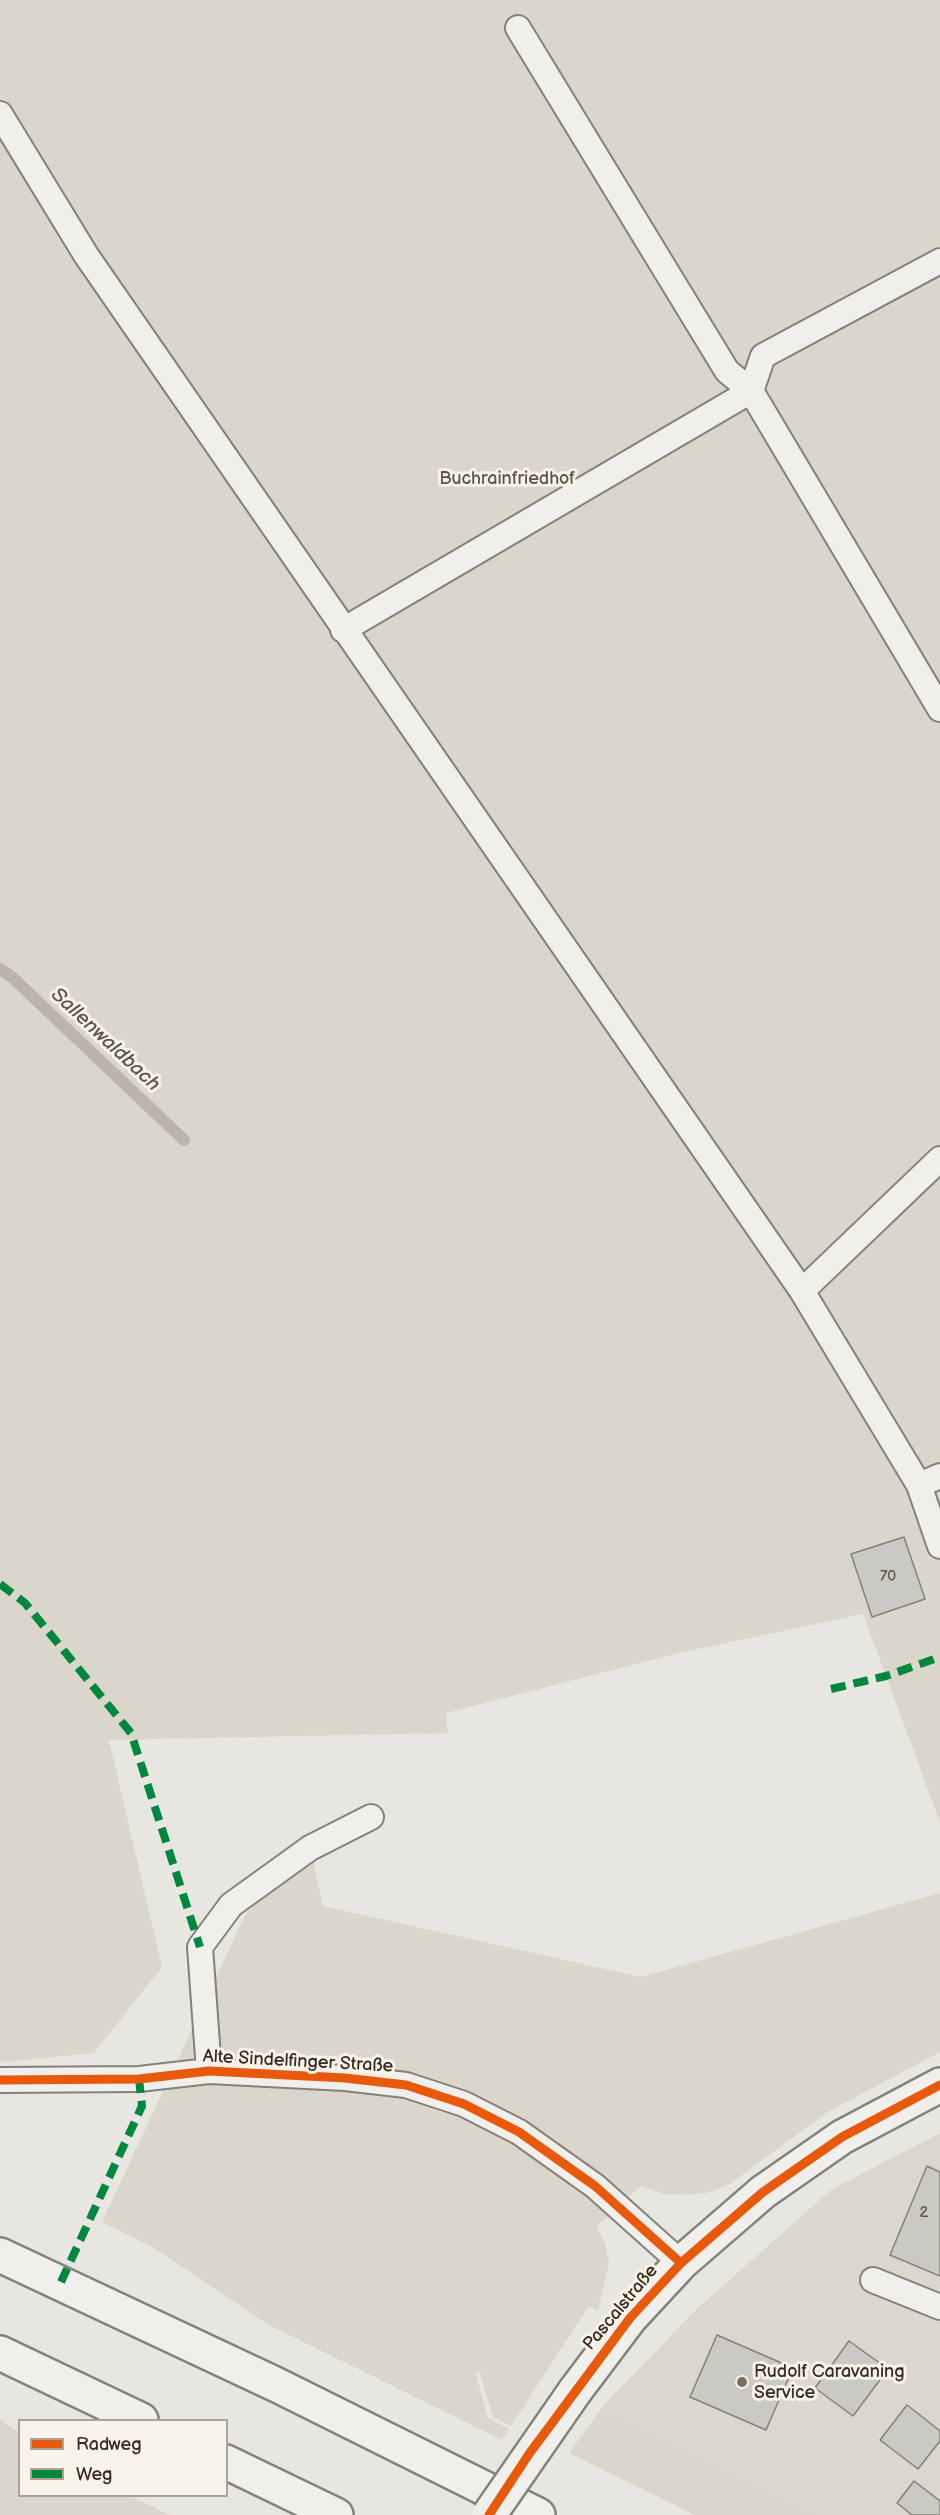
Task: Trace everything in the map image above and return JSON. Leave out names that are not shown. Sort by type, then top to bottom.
[{"type":"main road","name":"Pascalstraße","points":[[489,2515],[575,2391],[630,2318],[681,2263],[763,2192],[842,2137],[940,2085]]},
{"type":"main road","points":[[0,2255],[277,2385],[538,2515]]},
{"type":"main road","points":[[0,2353],[137,2419]]},
{"type":"main road","points":[[228,2463],[336,2515]]},
{"type":"lane","points":[[518,28],[727,371],[751,391],[940,709]]},
{"type":"lane","points":[[0,114],[86,255],[802,1291],[929,1480],[940,1546]]},
{"type":"lane","points":[[343,630],[751,391],[764,356],[940,261]]},
{"type":"lane","points":[[802,1291],[940,1159]]},
{"type":"lane","points":[[209,2072],[200,1947],[231,1905],[310,1848],[371,1817]]},
{"type":"lane","name":"Alte Sindelfinger Straße","points":[[0,2080],[139,2079],[209,2072],[345,2078],[406,2085],[464,2104],[519,2132],[595,2186],[681,2263]]},
{"type":"lane","points":[[873,2280],[940,2307]]},
{"type":"shaded area","points":[[940,2133],[940,2515],[827,2515],[603,2406],[697,2309],[831,2190]]},
{"type":"green space","name":"Buchrainfriedhof","points":[[0,0],[940,0],[940,1822],[863,1614],[679,1653],[446,1713],[448,1733],[109,1740],[162,1967],[94,2053],[5,2062],[0,2061]]},
{"type":"green space","points":[[310,1848],[323,1906],[641,1977],[940,1893],[940,2052],[826,2113],[730,2184],[707,2193],[683,2195],[664,2194],[641,2186],[597,2226],[606,2246],[609,2263],[598,2311],[589,2306],[511,2426],[493,2417],[479,2371],[475,2371],[488,2418],[509,2429],[502,2440],[267,2324],[152,2247],[102,2222],[246,1913]]},
{"type":"green space","points":[[603,2406],[827,2515],[695,2515],[569,2453]]},
{"type":"green space","points":[[0,2419],[18,2431],[18,2497],[132,2497],[170,2515],[0,2515]]},
{"type":"building","points":[[904,1537],[925,1599],[872,1617],[851,1554]]},
{"type":"building","points":[[927,2166],[940,2172],[940,2276],[890,2255]]},
{"type":"building","name":"Rudolf Caravaning Service","points":[[717,2335],[793,2368],[766,2430],[690,2397]]},
{"type":"building","points":[[849,2341],[888,2369],[853,2416],[815,2388]]},
{"type":"building","points":[[907,2405],[940,2431],[940,2441],[918,2469],[880,2440]]},
{"type":"building","points":[[914,2481],[940,2501],[940,2515],[912,2515],[897,2503]]},
{"type":"waterway","name":"Sallenwaldbach","points":[[0,969],[12,977],[184,1140]]},
{"type":"marked path","points":[[0,1584],[25,1603],[131,1733],[200,1947]]},
{"type":"marked path","points":[[831,1689],[886,1676],[940,1657]]},
{"type":"marked path","points":[[61,2282],[142,2106],[139,2079]]},
{"type":"cycle path","points":[[0,2080],[139,2079],[209,2071],[345,2078],[406,2085],[464,2104],[519,2132],[595,2186],[681,2263]]},
{"type":"cycle path","points":[[489,2515],[529,2454],[630,2318],[681,2263],[763,2192],[842,2137],[940,2085]]},
{"type":"place","name":"Rudolf Caravaning Service","points":[[742,2382]]}]
